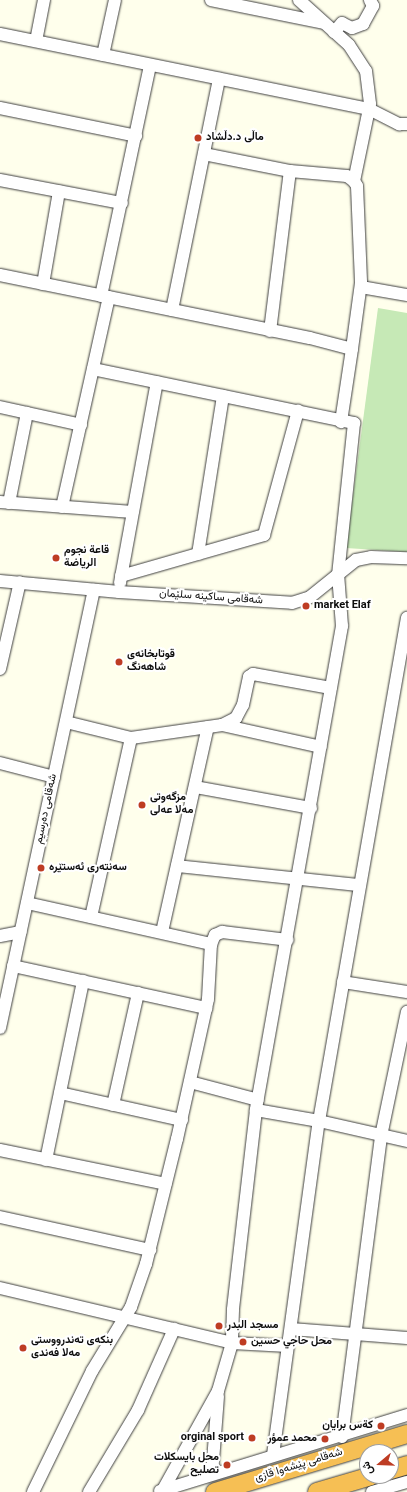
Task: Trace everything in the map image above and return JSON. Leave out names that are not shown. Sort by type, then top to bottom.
[{"type":"highway","name":"شەقامی پێشەوا قازی","points":[[214,1492],[407,1434]]},
{"type":"highway","points":[[317,1492],[359,1480]]},
{"type":"street","points":[[36,41],[44,0]]},
{"type":"street","points":[[103,55],[115,0]]},
{"type":"street","points":[[211,0],[325,23]]},
{"type":"street","points":[[299,0],[349,45],[366,71],[369,109],[354,181]]},
{"type":"street","points":[[334,32],[342,23],[352,28],[363,24],[373,6],[370,0]]},
{"type":"street","points":[[0,34],[369,109],[399,124],[407,124]]},
{"type":"street","points":[[62,507],[93,369],[122,203],[150,65]]},
{"type":"street","points":[[172,310],[219,79]]},
{"type":"street","points":[[0,108],[136,136]]},
{"type":"street","points":[[204,154],[290,171],[347,176],[354,181],[357,186],[361,287],[341,422]]},
{"type":"street","points":[[270,331],[290,171]]},
{"type":"street","points":[[0,180],[122,203]]},
{"type":"street","points":[[43,284],[59,191]]},
{"type":"street","points":[[0,275],[352,349]]},
{"type":"street","points":[[361,287],[407,295]]},
{"type":"street","points":[[93,369],[298,411],[341,422],[354,422],[338,574],[342,626],[288,940],[257,1105],[233,1310],[232,1343],[218,1391],[212,1474]]},
{"type":"street","points":[[119,592],[157,382]]},
{"type":"street","points":[[198,554],[223,396]]},
{"type":"street","points":[[0,407],[81,425]]},
{"type":"street","points":[[121,576],[264,535],[298,411]]},
{"type":"street","points":[[27,413],[4,503],[133,512]]},
{"type":"street","name":"شەقامی ساکینە سلێمان","points":[[0,581],[119,592],[292,603],[310,598],[349,564],[363,558],[407,558]]},
{"type":"street","points":[[0,669],[2,651],[20,582]]},
{"type":"street","name":"شەقامی دەرسیم","points":[[0,1028],[2,1006],[21,932],[94,590]]},
{"type":"street","points":[[273,1454],[320,1121],[359,885],[407,618]]},
{"type":"street","points":[[66,722],[131,738],[208,727],[222,724],[236,718],[243,705],[249,677],[253,674],[332,688]]},
{"type":"street","points":[[222,724],[321,748]]},
{"type":"street","points":[[162,932],[208,727]]},
{"type":"street","points":[[91,917],[131,738]]},
{"type":"street","points":[[0,763],[54,777]]},
{"type":"street","points":[[195,787],[311,808]]},
{"type":"street","points":[[177,866],[299,877],[359,885]]},
{"type":"street","points":[[27,903],[211,944]]},
{"type":"street","points":[[0,936],[21,932]]},
{"type":"street","points":[[33,1492],[92,1371],[131,1307],[150,1250],[182,1120],[206,1008],[211,944],[214,935],[222,932],[288,940]]},
{"type":"street","points":[[13,966],[206,1008]]},
{"type":"street","points":[[46,1160],[83,982]]},
{"type":"street","points":[[343,982],[407,992]]},
{"type":"street","points":[[113,1105],[138,993]]},
{"type":"street","points":[[342,1437],[357,1336],[381,1136],[407,1012]]},
{"type":"street","points":[[190,1082],[257,1105],[381,1136],[407,1141]]},
{"type":"street","points":[[60,1093],[182,1120]]},
{"type":"street","points":[[0,1150],[166,1184]]},
{"type":"street","points":[[0,1217],[150,1250]]},
{"type":"street","points":[[0,1288],[232,1343],[288,1346]]},
{"type":"street","points":[[89,1492],[138,1410],[174,1329]]},
{"type":"street","points":[[291,1329],[357,1336],[407,1338]]},
{"type":"street","points":[[160,1491],[218,1391]]},
{"type":"street","points":[[160,1491],[273,1454],[342,1437],[407,1415]]},
{"type":"street","points":[[372,1492],[407,1482]]},
{"type":"green space","points":[[378,308],[407,313],[407,552],[346,548]]},
{"type":"place","name":"ماڵی د.دڵشاد","points":[[198,138]]},
{"type":"place","name":"قاعة نجوم الرياضة","points":[[56,558]]},
{"type":"place","name":"market Elaf","points":[[306,606]]},
{"type":"place","name":"قوتابخانەى شاهەنگ","points":[[119,662]]},
{"type":"place","name":"مزگەوتی مەلا عەلی","points":[[142,805]]},
{"type":"place","name":"سەنتەری ئەستێرە","points":[[41,868]]},
{"type":"place","name":"مسجد البدر","points":[[219,1326]]},
{"type":"place","name":"محل حاجي حسین","points":[[243,1342]]},
{"type":"place","name":"بنکەی تەندرووستی مەلا فەندی","points":[[23,1348]]},
{"type":"place","name":"كةس برايان","points":[[381,1426]]},
{"type":"place","name":"orginal sport","points":[[252,1438]]},
{"type":"place","name":"محمد عمؤر","points":[[325,1439]]},
{"type":"place","name":"محل بايسكلات تصليح","points":[[227,1465]]}]
